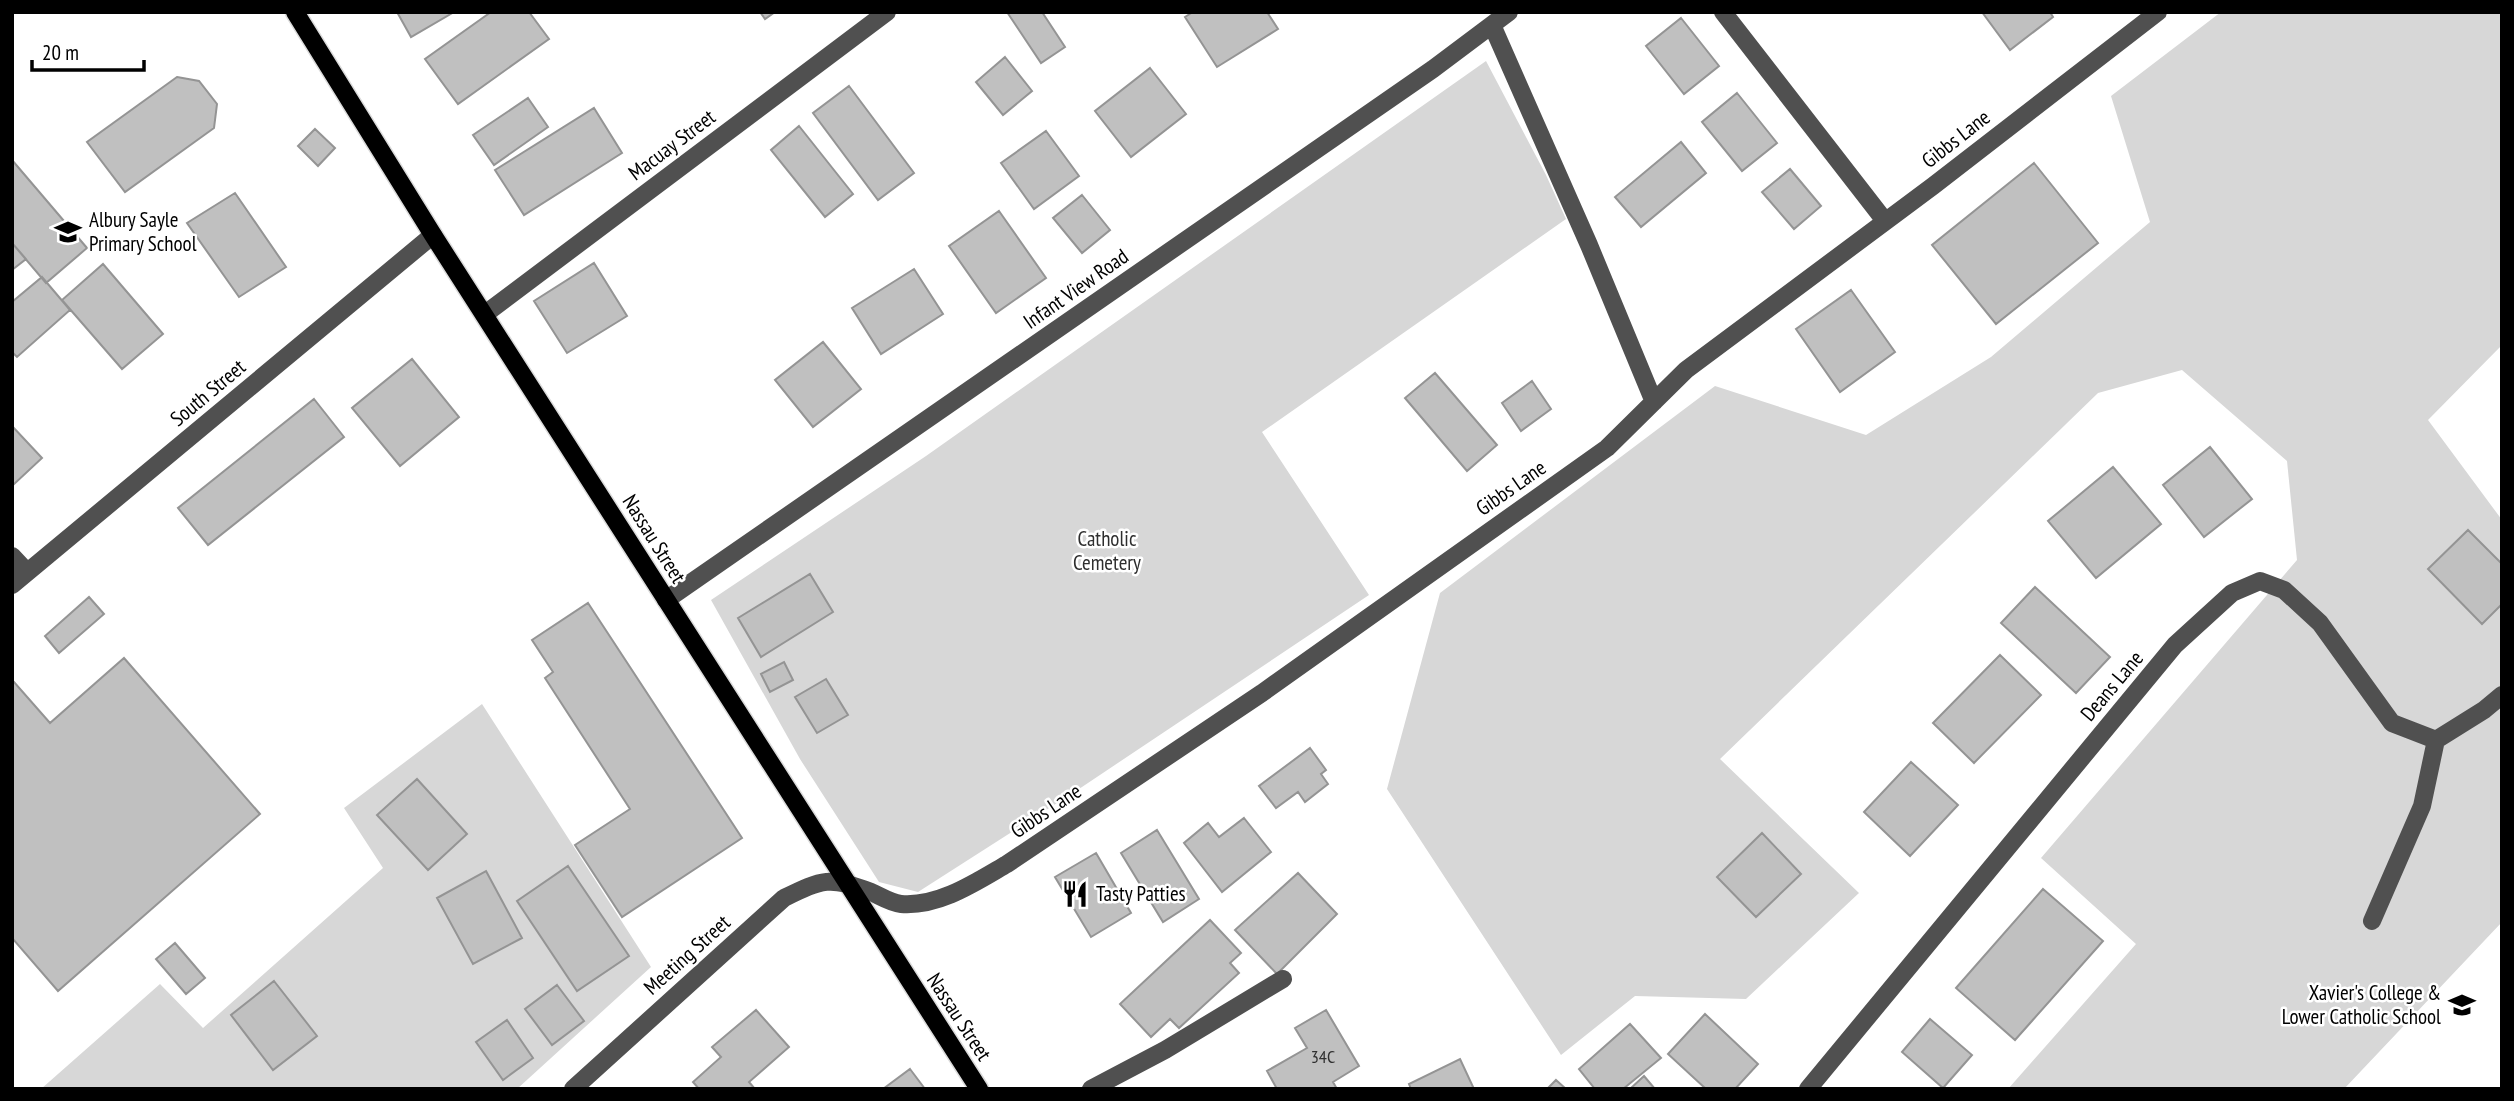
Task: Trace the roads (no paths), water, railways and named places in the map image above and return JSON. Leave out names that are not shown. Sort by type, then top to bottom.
[{"type":"main road","name":"Nassau Street","points":[[295,12],[433,235],[979,1089]]},
{"type":"street","name":"Macuay Street","points":[[485,314],[887,12]]},
{"type":"street","name":"Infant View Road","points":[[666,600],[1433,69],[1509,12]]},
{"type":"street","points":[[1723,12],[1885,221]]},
{"type":"street","name":"Gibbs Lane","points":[[845,882],[899,904],[927,903],[969,886],[1007,864],[1262,693],[1607,448],[1686,370],[2158,12]]},
{"type":"street","points":[[1492,25],[1654,402]]},
{"type":"street","name":"South Street","points":[[12,586],[433,235]]},
{"type":"street","points":[[12,556],[27,572]]},
{"type":"street","name":"Deans Lane","points":[[1808,1089],[2175,645],[2232,593],[2260,581],[2284,590],[2320,624],[2392,723],[2436,740]]},
{"type":"street","points":[[2372,921],[2422,806],[2436,740],[2484,710],[2502,695]]},
{"type":"street","name":"Meeting Street","points":[[573,1089],[784,898],[818,882],[845,882]]},
{"type":"street","points":[[1091,1089],[1165,1050],[1283,979]]},
{"type":"place","name":"Albury Sayle Primary School","points":[[68,232]]},
{"type":"place","name":"Tasty Patties","points":[[1075,894]]},
{"type":"place","name":"Xavier's College & Lower Catholic School","points":[[2462,1005]]},
{"type":"park label","name":"Catholic Cemetery","points":[[1107,551]]}]
